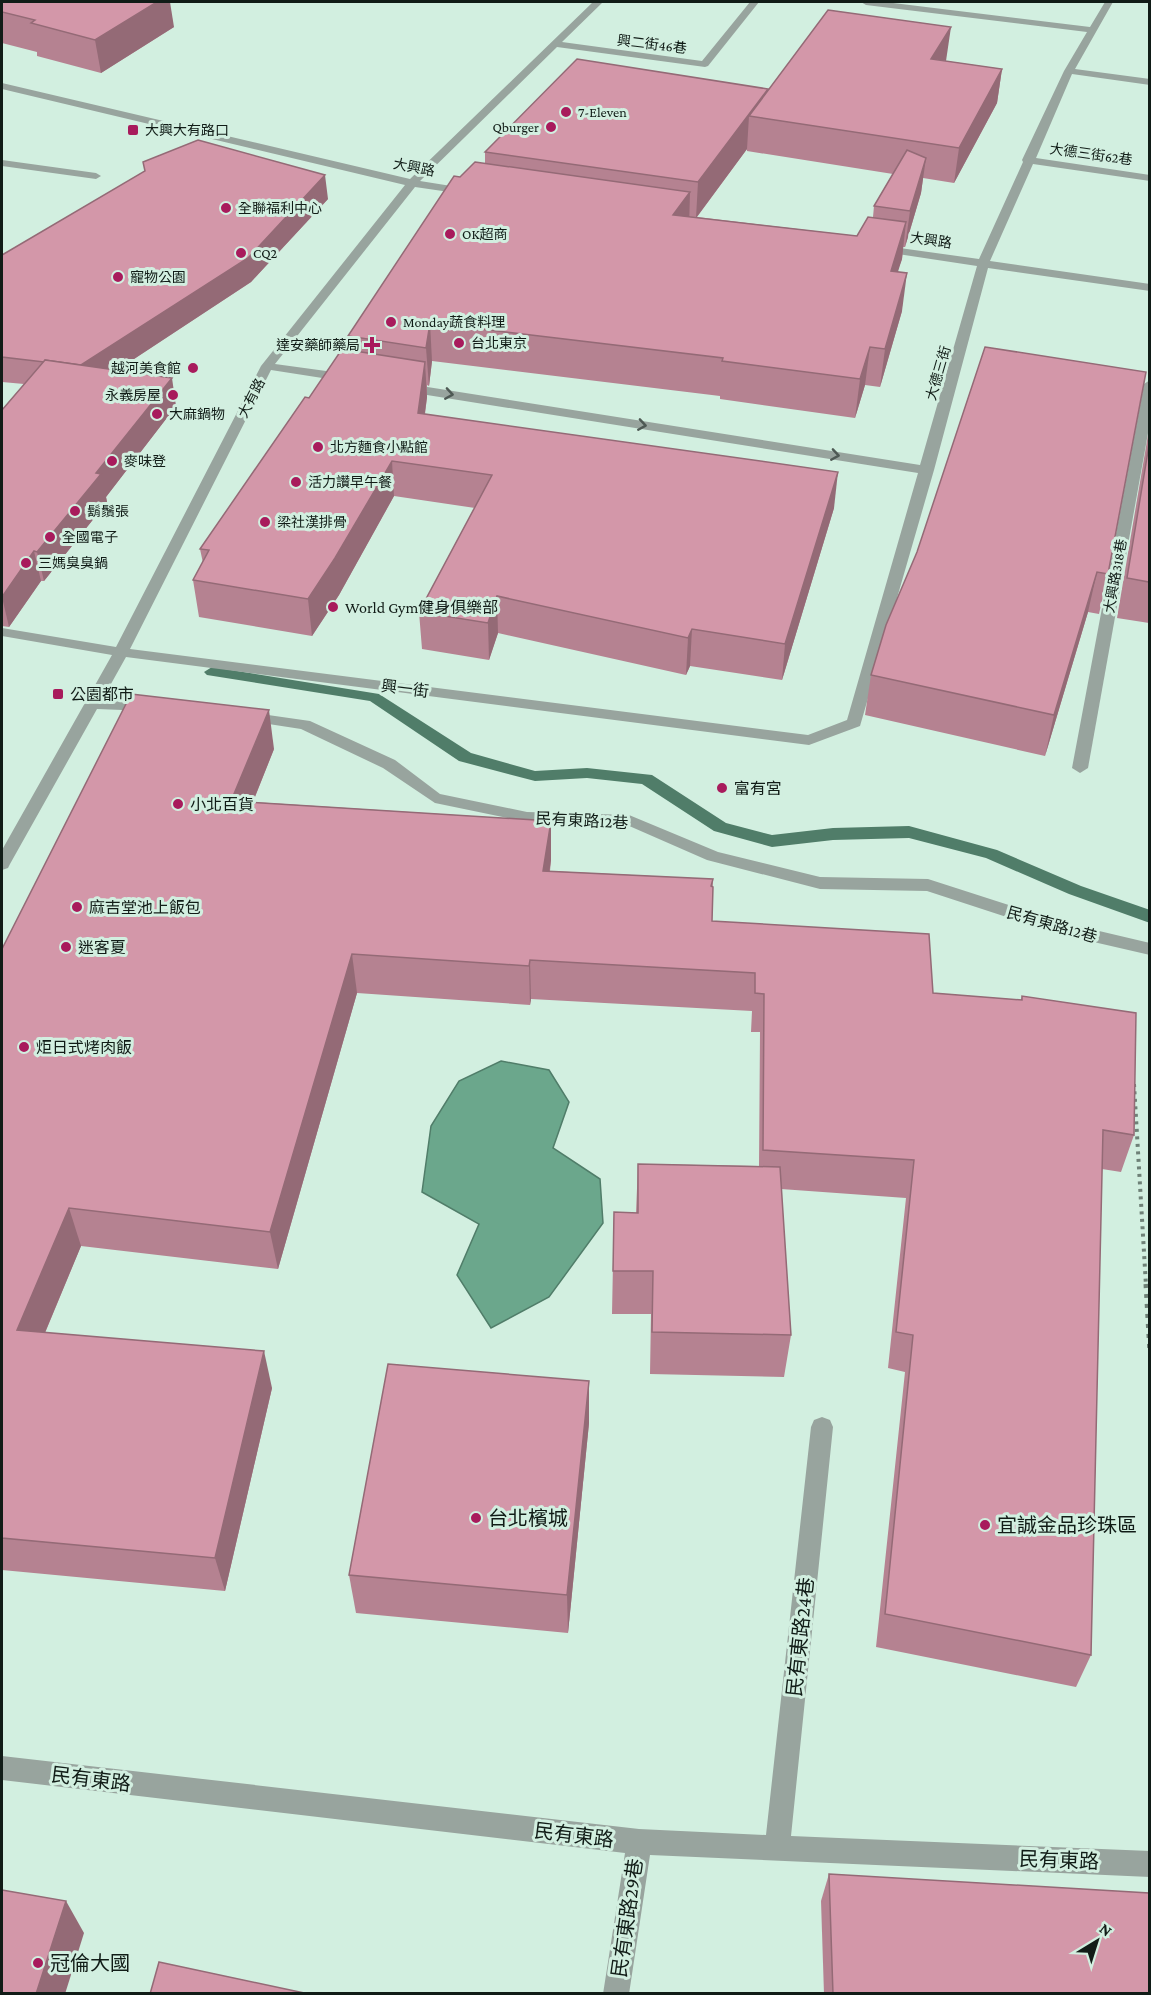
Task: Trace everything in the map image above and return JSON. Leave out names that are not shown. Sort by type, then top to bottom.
[{"type":"street","name":"大有路","points":[[2,864],[121,651],[267,366],[411,183],[598,2]]},
{"type":"street","name":"興二街46巷","points":[[553,44],[705,64],[754,2]]},
{"type":"street","points":[[866,2],[1093,30]]},
{"type":"street","name":"大德三街","points":[[809,740],[854,723],[984,262],[1027,160],[1069,70],[1109,2]]},
{"type":"street","points":[[1069,70],[1149,82]]},
{"type":"street","name":"大興路","points":[[2,86],[411,183],[488,194]]},
{"type":"street","name":"大德三街62巷","points":[[1027,160],[1149,178]]},
{"type":"street","points":[[2,163],[96,176]]},
{"type":"street","name":"大興路","points":[[866,246],[1149,288]]},
{"type":"street","points":[[267,366],[367,381]]},
{"type":"street","name":"大興路318巷","points":[[1080,768],[1149,384]]},
{"type":"street","points":[[391,385],[927,470]]},
{"type":"street","name":"興一街","points":[[2,632],[121,651],[809,740]]},
{"type":"street","points":[[90,704],[164,706]]},
{"type":"street","name":"民有東路12巷","points":[[234,716],[304,725],[389,764],[435,798],[526,817],[629,820],[713,856],[820,883],[928,885],[1059,928],[1149,949]]},
{"type":"street","name":"民有東路24巷","points":[[777,1847],[822,1427]]},
{"type":"street","name":"民有東路","points":[[2,1768],[639,1842],[1149,1864]]},
{"type":"street","name":"民有東路29巷","points":[[616,1994],[639,1842]]},
{"type":"path","points":[[1134,1081],[1149,1353]]},
{"type":"shaded area","points":[[501,1061],[549,1070],[569,1102],[553,1148],[600,1179],[603,1223],[549,1297],[491,1328],[457,1275],[479,1224],[422,1192],[431,1126],[459,1081]]},
{"type":"building","points":[[2,2],[157,2],[95,40],[31,23],[35,20],[2,12]]},
{"type":"building","points":[[828,10],[951,27],[931,59],[1002,69],[959,148],[749,116]]},
{"type":"building","points":[[577,59],[768,89],[698,182],[485,152]]},
{"type":"building","points":[[198,140],[325,175],[248,258],[81,365],[2,357],[2,255],[145,171],[143,162]]},
{"type":"building","points":[[907,150],[926,158],[910,211],[874,206]]},
{"type":"building","points":[[475,162],[690,192],[673,215],[857,236],[868,217],[906,222],[891,271],[907,273],[885,349],[870,347],[860,379],[722,361],[723,358],[430,323],[426,348],[348,336],[454,176],[460,177]]},
{"type":"building","points":[[985,347],[1146,372],[1108,574],[1097,572],[1054,715],[871,675],[886,625],[917,552]]},
{"type":"building","points":[[342,349],[425,362],[418,413],[838,472],[785,644],[692,629],[688,638],[497,596],[488,623],[419,612],[492,475],[392,461],[308,599],[193,580],[209,550],[200,549],[305,397],[309,398]]},
{"type":"building","points":[[45,360],[172,378],[96,473],[101,474],[37,552],[34,551],[2,597],[2,410]]},
{"type":"building","points":[[1149,445],[1149,582],[1127,578]]},
{"type":"building","points":[[131,694],[269,710],[231,801],[551,821],[543,871],[713,879],[711,886],[713,887],[712,921],[929,934],[933,993],[1022,1000],[1022,996],[1136,1013],[1134,1135],[1103,1130],[1091,1655],[885,1614],[913,1335],[896,1332],[914,1160],[763,1150],[764,994],[755,993],[755,973],[530,960],[529,966],[352,954],[270,1232],[69,1208],[17,1330],[264,1351],[215,1558],[2,1538],[2,949]]},
{"type":"building","points":[[638,1164],[780,1167],[791,1335],[652,1332],[653,1271],[613,1271],[614,1212],[638,1213]]},
{"type":"building","name":"台北檳城","points":[[388,1364],[589,1381],[567,1595],[349,1575]]},
{"type":"building","points":[[829,1874],[1149,1893],[1149,1994],[833,1994]]},
{"type":"building","name":"冠倫大國","points":[[2,1890],[66,1901],[36,1994],[2,1994]]},
{"type":"building","points":[[159,1962],[309,1994],[150,1994]]},
{"type":"waterway","points":[[212,672],[374,697],[465,757],[535,776],[587,773],[646,779],[720,827],[772,841],[833,834],[909,832],[991,854],[1075,890],[1150,917]]},
{"type":"place","name":"7-Eleven","points":[[566,112]]},
{"type":"place","name":"Qburger","points":[[551,127]]},
{"type":"place","name":"大興大有路口","points":[[133,130]]},
{"type":"place","name":"全聯福利中心","points":[[226,208]]},
{"type":"place","name":"OK超商","points":[[450,234]]},
{"type":"place","name":"CQ2","points":[[241,253]]},
{"type":"place","name":"寵物公園","points":[[118,277]]},
{"type":"place","name":"Monday蔬食料理","points":[[391,322]]},
{"type":"place","name":"台北東京","points":[[459,343]]},
{"type":"place","name":"達安藥師藥局","points":[[372,345]]},
{"type":"place","name":"越河美食館","points":[[193,368]]},
{"type":"place","name":"永義房屋","points":[[173,395]]},
{"type":"place","name":"大麻鍋物","points":[[157,414]]},
{"type":"place","name":"北方麵食小點館","points":[[318,447]]},
{"type":"place","name":"麥味登","points":[[112,461]]},
{"type":"place","name":"活力讚早午餐","points":[[296,482]]},
{"type":"place","name":"鬍鬚張","points":[[75,511]]},
{"type":"place","name":"梁社漢排骨","points":[[265,522]]},
{"type":"place","name":"全國電子","points":[[50,537]]},
{"type":"place","name":"三媽臭臭鍋","points":[[26,563]]},
{"type":"place","name":"World Gym健身俱樂部","points":[[333,607]]},
{"type":"place","name":"公園都市","points":[[58,694]]},
{"type":"place","name":"富有宮","points":[[722,788]]},
{"type":"place","name":"小北百貨","points":[[178,804]]},
{"type":"place","name":"麻吉堂池上飯包","points":[[77,907]]},
{"type":"place","name":"迷客夏","points":[[66,947]]},
{"type":"place","name":"炬日式烤肉飯","points":[[24,1047]]},
{"type":"place","name":"台北檳城","points":[[476,1518]]},
{"type":"place","name":"宜誠金品珍珠區","points":[[985,1525]]},
{"type":"place","name":"冠倫大國","points":[[38,1963]]}]
